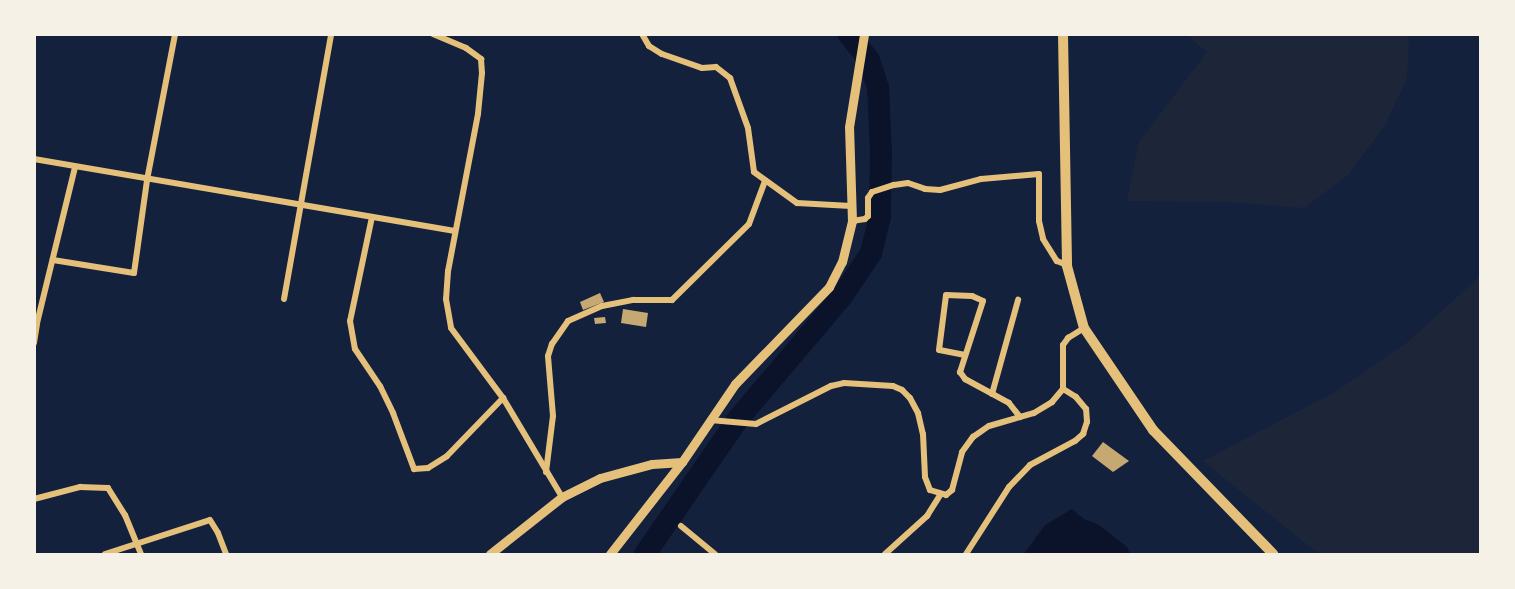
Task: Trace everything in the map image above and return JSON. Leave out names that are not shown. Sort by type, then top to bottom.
[{"type":"highway","points":[[1063,34],[1067,266],[1084,328],[1153,430],[1273,555]]},
{"type":"main road","points":[[610,555],[682,462],[735,384],[829,287],[842,262],[852,221],[849,126],[858,59],[864,34]]},
{"type":"main road","points":[[490,555],[562,497],[600,478],[651,464],[682,462]]},
{"type":"street","points":[[53,260],[134,273],[147,180],[175,34]]},
{"type":"street","points":[[284,299],[331,34]]},
{"type":"street","points":[[433,34],[466,48],[481,59],[478,114],[455,231],[446,299],[451,328],[503,398],[546,474],[562,497]]},
{"type":"street","points":[[642,34],[649,46],[662,54],[702,68],[716,67],[730,78],[748,128],[754,172],[797,203],[851,206]]},
{"type":"street","points":[[34,159],[455,231]]},
{"type":"street","points":[[34,343],[75,167]]},
{"type":"street","points":[[852,221],[865,219],[868,216],[868,198],[872,192],[894,185],[908,183],[940,190],[981,179],[1039,174],[1039,222],[1044,240],[1057,261],[1067,266]]},
{"type":"street","points":[[546,474],[553,416],[548,356],[552,344],[568,321],[602,306],[633,300],[672,300],[749,224],[765,181]]},
{"type":"street","points":[[372,217],[350,321],[355,349],[389,404],[414,469],[428,468],[447,456],[503,398]]},
{"type":"street","points":[[964,355],[939,350],[946,295],[972,296],[983,301],[960,372],[965,379],[1010,404],[1020,417]]},
{"type":"street","points":[[992,394],[1018,300]]},
{"type":"street","points":[[710,420],[756,424],[831,386],[844,383],[893,386],[910,398],[918,413],[925,477],[930,490],[946,495],[952,490],[962,453],[973,437],[989,426],[1034,413],[1052,402],[1063,389],[1063,345],[1084,328]]},
{"type":"street","points":[[966,555],[1009,487],[1030,465],[1075,441],[1083,434],[1087,422],[1086,409],[1076,397],[1063,389]]},
{"type":"street","points":[[34,499],[80,487],[108,488],[125,515],[141,555]]},
{"type":"street","points":[[885,555],[927,516],[940,495]]},
{"type":"street","points":[[105,555],[210,520],[218,533],[226,555]]},
{"type":"street","points":[[681,526],[715,555]]},
{"type":"shaded area","points":[[1187,35],[1409,35],[1407,78],[1385,125],[1348,175],[1304,208],[1227,202],[1127,201],[1139,142],[1207,52]]},
{"type":"shaded area","points":[[1480,276],[1480,554],[1319,554],[1203,461],[1335,392],[1409,341]]},
{"type":"shaded area","points":[[1072,509],[1084,519],[1099,525],[1127,547],[1130,554],[1024,554],[1045,525]]},
{"type":"building","points":[[600,293],[604,302],[583,310],[580,302]]},
{"type":"building","points":[[623,309],[648,313],[646,327],[621,323]]},
{"type":"building","points":[[605,317],[606,323],[595,324],[594,318]]},
{"type":"building","points":[[1103,442],[1129,461],[1113,472],[1092,456]]},
{"type":"waterway","points":[[645,554],[738,419],[843,295],[871,253],[880,216],[881,151],[878,88],[869,60],[849,34]]}]
